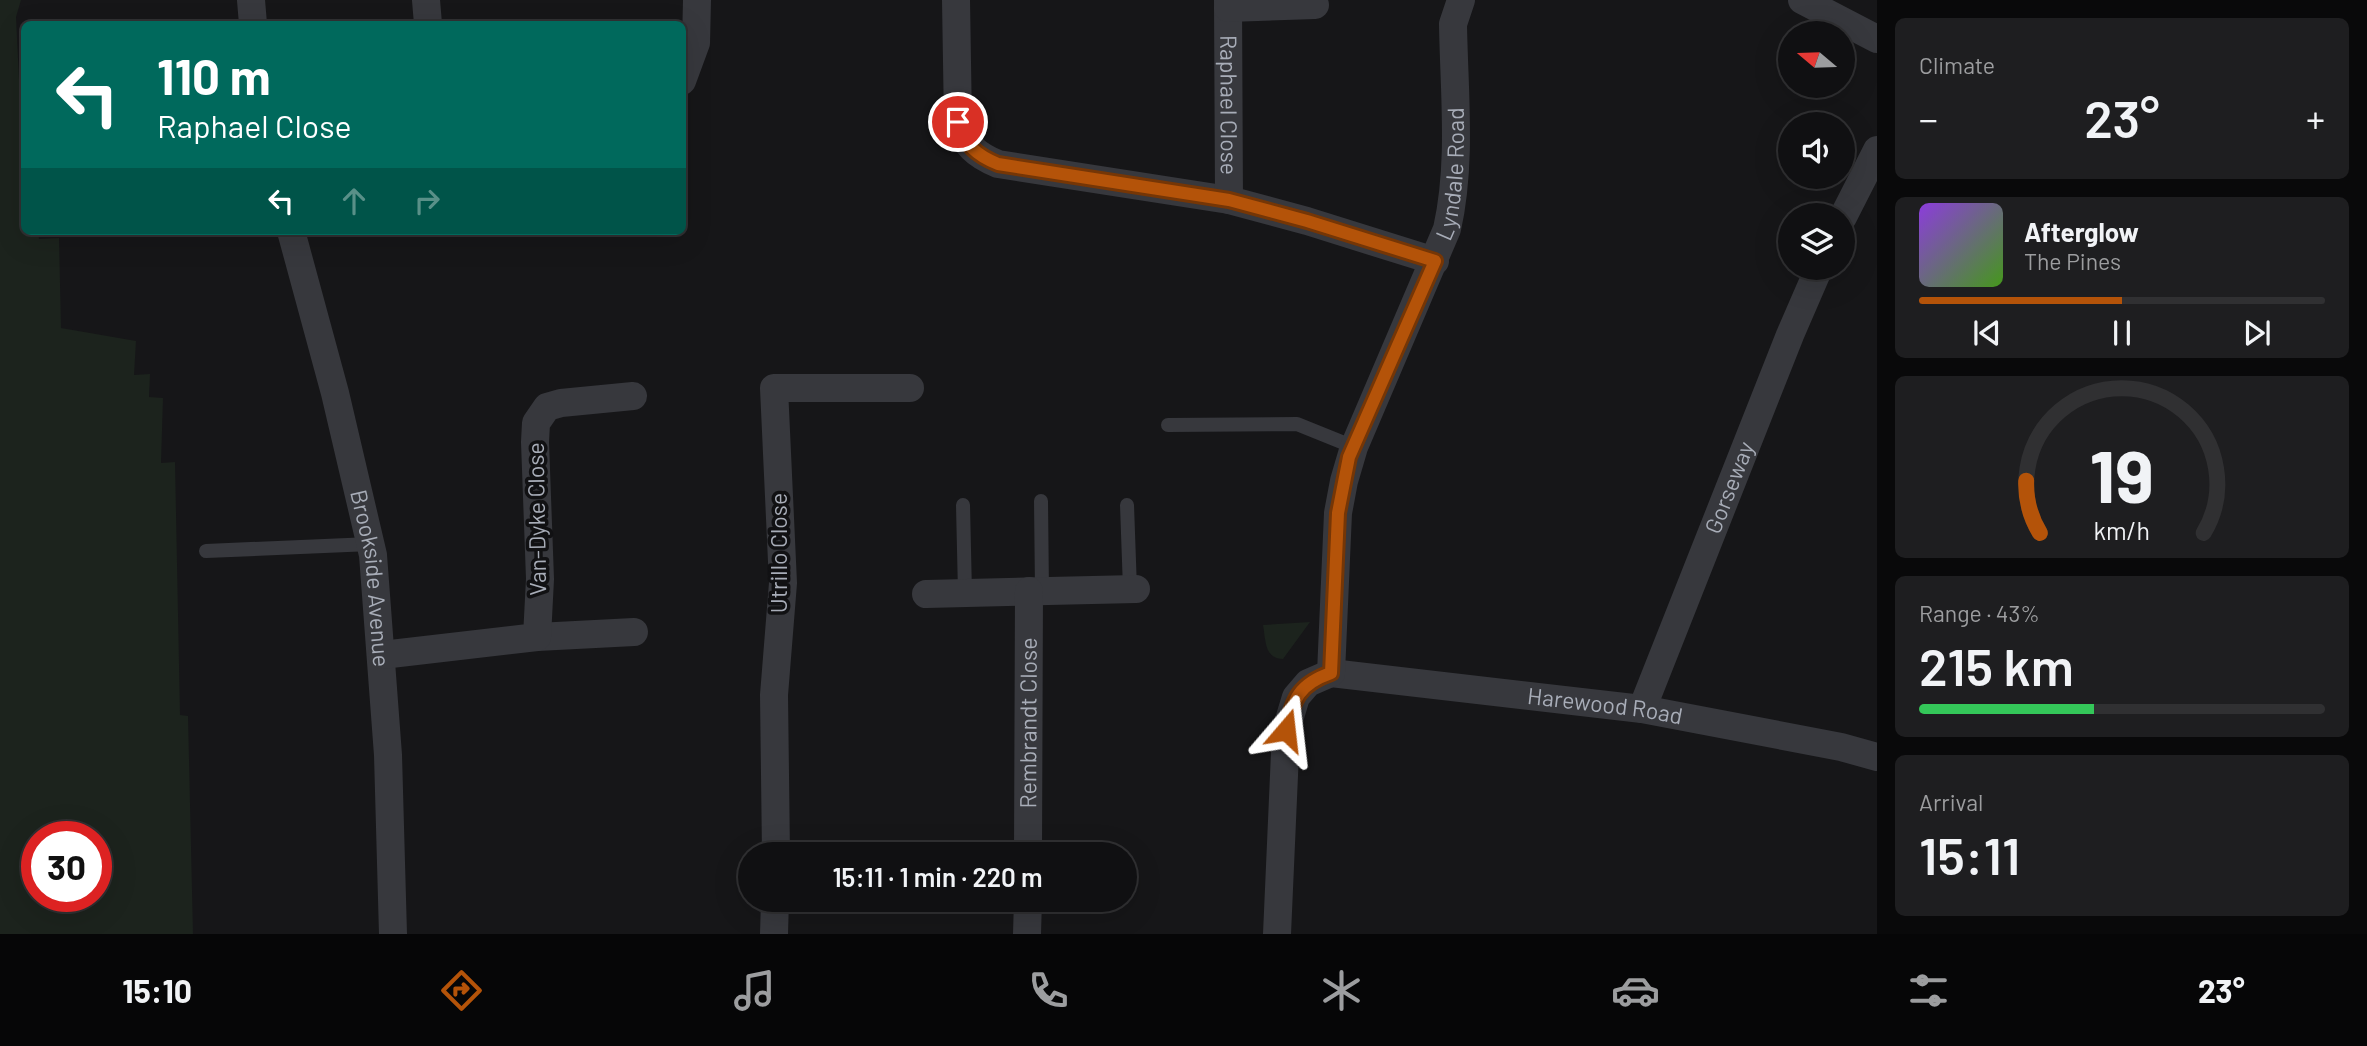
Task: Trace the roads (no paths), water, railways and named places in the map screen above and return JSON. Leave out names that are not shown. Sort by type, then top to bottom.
[{"type":"street","points":[[251,0],[253,21]]},
{"type":"street","points":[[426,0],[428,21]]},
{"type":"street","points":[[686,70],[696,43],[697,0]]},
{"type":"street","name":"Raphael Close","points":[[956,0],[958,122],[963,139],[972,150],[998,164],[1229,200],[1435,261]]},
{"type":"street","name":"Lyndale Road","points":[[1331,673],[1338,513],[1344,481],[1354,447],[1435,261],[1447,229],[1453,202],[1453,24],[1461,0]]},
{"type":"street","points":[[1802,0],[1877,39]]},
{"type":"street","name":"Raphael Close","points":[[1229,200],[1228,4],[1315,5]]},
{"type":"street","points":[[1850,203],[1877,150]]},
{"type":"street","name":"Brookside Avenue","points":[[292,235],[335,393],[371,544],[388,755],[393,934]]},
{"type":"street","name":"Gorseway","points":[[1642,709],[1814,280]]},
{"type":"street","name":"Utrillo Close","points":[[776,842],[774,695],[783,583],[774,388],[911,388]]},
{"type":"street","name":"Van-Dyke Close","points":[[537,637],[540,579],[536,423],[547,407],[561,402],[633,396]]},
{"type":"street","points":[[926,594],[1133,589]]},
{"type":"street","name":"Rembrandt Close","points":[[1028,842],[1035,591]]},
{"type":"street","points":[[382,655],[537,637],[634,632]]},
{"type":"street","points":[[1277,934],[1286,730],[1296,697],[1308,683],[1331,673]]},
{"type":"street","name":"Harewood Road","points":[[1331,673],[1642,709],[1840,747],[1877,757]]},
{"type":"street","points":[[774,934],[775,912]]},
{"type":"street","points":[[1027,934],[1028,912]]},
{"type":"lane","points":[[1168,425],[1297,424],[1354,447]]},
{"type":"lane","points":[[1035,591],[1041,501]]},
{"type":"lane","points":[[963,505],[965,593]]},
{"type":"lane","points":[[1127,505],[1133,589]]},
{"type":"lane","points":[[206,551],[371,544]]}]
